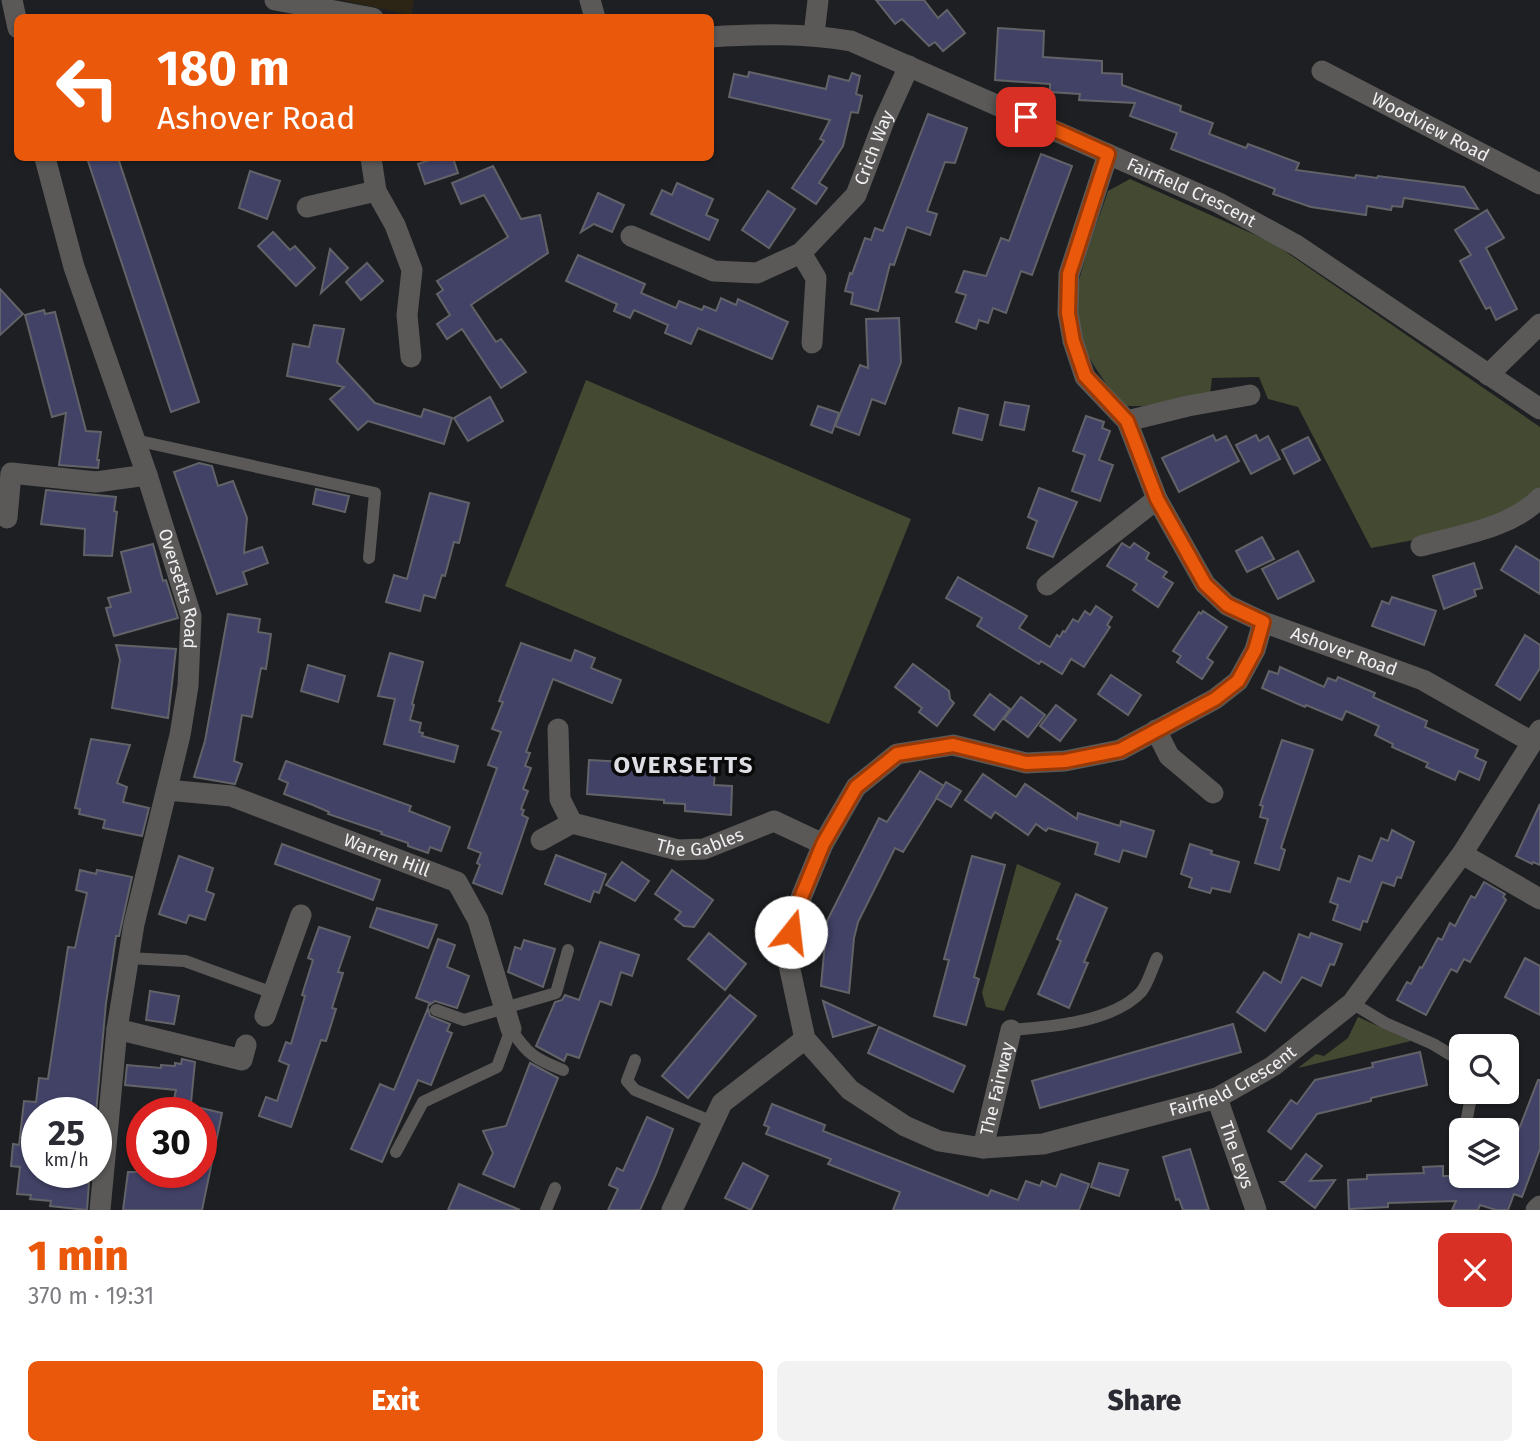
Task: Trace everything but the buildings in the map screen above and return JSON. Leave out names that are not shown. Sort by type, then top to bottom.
[{"type":"street","points":[[275,0],[351,14]]},
{"type":"street","points":[[814,35],[818,0]]},
{"type":"street","name":"Fairfield Crescent","points":[[714,37],[771,33],[814,35],[851,41],[1219,203],[1296,245],[1540,409]]},
{"type":"street","name":"Crich Way","points":[[631,236],[714,271],[757,273],[801,253],[856,195],[884,121],[909,66]]},
{"type":"street","name":"Woodview Road","points":[[1322,71],[1540,184]]},
{"type":"street","name":"Ashover Road","points":[[1108,154],[1069,274],[1068,313],[1073,341],[1085,376],[1127,421],[1157,499],[1205,584],[1227,605],[1263,622],[1423,680],[1536,736]]},
{"type":"street","name":"Oversetts Road","points":[[47,161],[74,267],[147,475],[191,617],[188,686],[167,790],[134,924],[117,1029],[100,1210]]},
{"type":"street","points":[[371,161],[376,191],[395,225],[412,270],[407,315],[411,357]]},
{"type":"street","points":[[307,207],[376,191]]},
{"type":"street","points":[[801,253],[816,278],[812,343]]},
{"type":"street","points":[[1488,375],[1540,324]]},
{"type":"street","points":[[1127,421],[1250,395]]},
{"type":"street","points":[[7,518],[11,473],[96,482],[147,475]]},
{"type":"street","points":[[1421,546],[1505,521],[1530,508],[1540,498]]},
{"type":"street","points":[[1047,585],[1157,499]]},
{"type":"street","points":[[672,1210],[722,1103],[805,1039],[786,951],[802,895],[823,844],[856,787],[897,754],[953,745],[1026,763],[1065,761],[1120,750],[1215,699],[1238,681],[1255,650],[1263,622]]},
{"type":"street","points":[[541,840],[572,823],[560,799],[558,729]]},
{"type":"street","points":[[1156,730],[1168,756],[1213,793]]},
{"type":"street","name":"Fairfield Crescent","points":[[805,1039],[850,1090],[905,1126],[939,1141],[983,1148],[1043,1144],[1217,1098],[1272,1066],[1352,1003],[1462,854],[1536,736]]},
{"type":"street","name":"Warren Hill","points":[[167,790],[231,796],[457,882],[478,920],[508,1018]]},
{"type":"street","name":"The Gables","points":[[572,823],[678,850],[704,849],[774,821],[823,844]]},
{"type":"street","points":[[1462,854],[1540,899]]},
{"type":"street","points":[[265,1016],[301,915]]},
{"type":"street","points":[[117,1029],[242,1060],[246,1045]]},
{"type":"street","name":"The Fairway","points":[[983,1148],[1011,1030]]},
{"type":"street","name":"The Leys","points":[[1217,1098],[1255,1210]]},
{"type":"street","points":[[1536,1210],[1540,1206]]},
{"type":"lane","points":[[135,440],[375,493],[369,558]]},
{"type":"lane","points":[[436,1010],[464,1020],[508,1018],[556,993],[568,950]]},
{"type":"lane","points":[[128,958],[185,961],[273,993]]},
{"type":"lane","points":[[1011,1030],[1047,1028],[1122,1007],[1142,991],[1157,958]]},
{"type":"lane","points":[[1352,1003],[1385,1023],[1449,1054]]},
{"type":"lane","points":[[508,1018],[524,1050],[563,1070]]},
{"type":"lane","points":[[396,1152],[424,1102],[496,1067],[508,1018]]},
{"type":"lane","points":[[635,1060],[627,1080],[635,1090],[713,1122]]},
{"type":"lane","points":[[546,1210],[555,1188]]},
{"type":"shaded area","points":[[341,0],[414,0],[411,14]]},
{"type":"green space","points":[[1130,179],[1273,243],[1540,427],[1540,488],[1499,516],[1430,537],[1371,548],[1298,407],[1268,399],[1259,377],[1212,378],[1210,395],[1142,406],[1124,406],[1101,377],[1089,356],[1079,334],[1075,308],[1086,256],[1108,191]]},
{"type":"green space","points":[[586,380],[911,519],[829,724],[505,586]]},
{"type":"green space","points":[[1017,864],[1061,883],[1004,1011],[986,1007],[982,993]]},
{"type":"green space","points":[[1358,1017],[1411,1041],[1298,1068],[1316,1054],[1324,1056],[1348,1038]]},
{"type":"district","name":"OVERSETTS","points":[[684,765]]},
{"type":"route","points":[[791,932],[802,895],[823,844],[856,787],[897,754],[953,745],[1026,763],[1065,761],[1120,750],[1215,699],[1238,681],[1255,650],[1263,622],[1227,605],[1205,584],[1187,557],[1157,499],[1127,421],[1085,376],[1073,341],[1068,313],[1069,274],[1108,154],[1026,117]]}]
